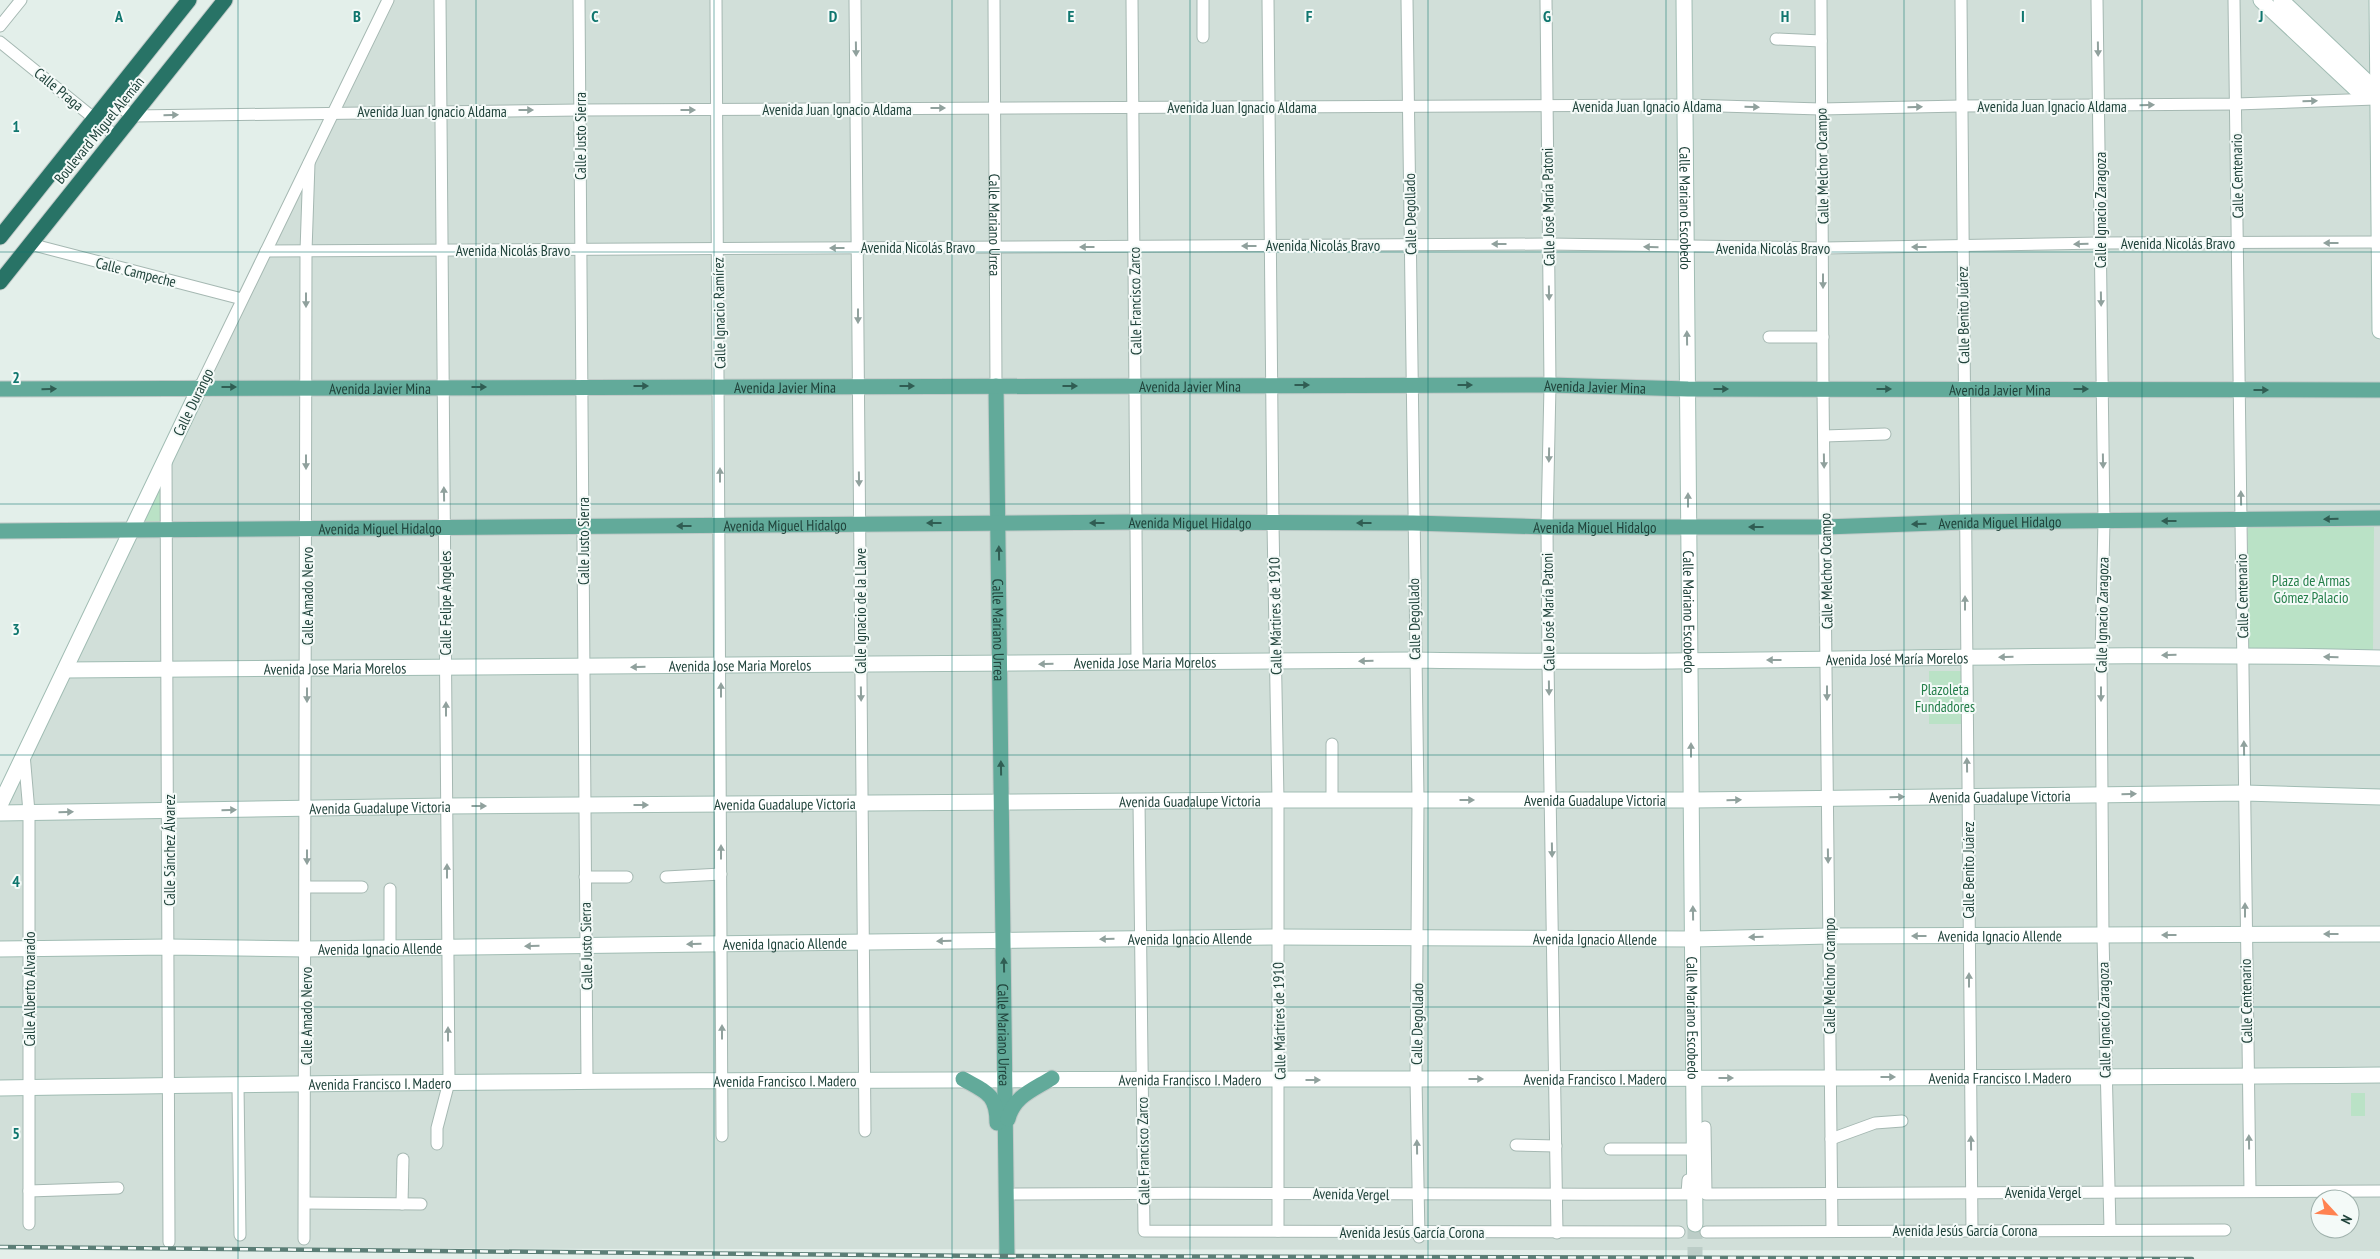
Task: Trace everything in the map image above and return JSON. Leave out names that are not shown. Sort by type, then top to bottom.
[{"type":"highway","name":"Boulevard Miguel Alemán","points":[[0,237],[189,0]]},
{"type":"highway","name":"Boulevard Miguel Alemán","points":[[0,282],[225,0]]},
{"type":"main road","name":"Calle Mariano Escobedo","points":[[1684,0],[1686,106],[1685,247],[1694,939],[1691,1078],[1700,1228]]},
{"type":"main road","points":[[2261,0],[2356,89],[2379,99]]},
{"type":"main road","points":[[2281,0],[2365,80],[2379,99]]},
{"type":"main road","points":[[2377,0],[2380,331]]},
{"type":"main road","name":"Avenida Javier Mina","points":[[0,389],[581,386],[1550,385],[1688,389],[2380,390]]},
{"type":"main road","name":"Calle Mariano Urrea","points":[[996,386],[1007,1259]]},
{"type":"main road","name":"Calle Durango","points":[[0,805],[200,387]]},
{"type":"main road","name":"Avenida Miguel Hidalgo","points":[[0,531],[1137,522],[1273,524],[1413,523],[1547,527],[1825,527],[1965,522],[2380,518]]},
{"type":"main road","name":"Avenida José María Morelos","points":[[1414,660],[1548,663],[2243,655],[2380,658]]},
{"type":"main road","name":"Avenida Jose Maria Morelos","points":[[64,670],[584,668],[1414,660]]},
{"type":"main road","name":"Avenida Guadalupe Victoria","points":[[0,813],[446,806],[1278,800],[1692,800],[2244,792],[2380,796]]},
{"type":"main road","name":"Avenida Ignacio Allende","points":[[0,949],[169,947],[390,948],[1278,937],[1694,939],[1829,936],[2380,934]]},
{"type":"main road","name":"Avenida Francisco I. Madero","points":[[0,1088],[449,1082],[1005,1078],[1416,1080],[2380,1075]]},
{"type":"main road","points":[[1006,1126],[1010,1109],[1019,1098],[1029,1090],[1052,1078]]},
{"type":"main road","name":"Calle Mariano Urrea","points":[[963,1079],[988,1095],[997,1106],[998,1259]]},
{"type":"street","points":[[0,26],[21,0]]},
{"type":"street","name":"Calle Durango","points":[[200,387],[388,0]]},
{"type":"street","name":"Calle Felipe Ángeles","points":[[437,1144],[437,1128],[449,1082],[440,0]]},
{"type":"street","name":"Calle Justo Sierra","points":[[579,0],[587,1082]]},
{"type":"street","name":"Calle Ignacio Ramírez","points":[[716,0],[720,386],[722,1136]]},
{"type":"street","name":"Calle Ignacio de la Llave","points":[[855,0],[864,1131]]},
{"type":"street","name":"Calle Mariano Urrea","points":[[994,0],[996,386]]},
{"type":"street","name":"Calle Francisco Zarco","points":[[1132,0],[1137,662]]},
{"type":"street","points":[[1203,0],[1203,37]]},
{"type":"street","name":"Calle Mártires de 1910","points":[[1268,0],[1273,524],[1278,800],[1278,1232]]},
{"type":"street","name":"Calle Degollado","points":[[1407,0],[1414,660],[1418,800],[1416,1080],[1419,1235]]},
{"type":"street","name":"Calle José María Patoni","points":[[1546,0],[1550,385],[1547,527],[1548,663],[1554,1079],[1558,1194],[1557,1233]]},
{"type":"street","name":"Calle Melchor Ocampo","points":[[1821,0],[1832,1231]]},
{"type":"street","name":"Calle Benito Juárez","points":[[1961,0],[1962,247],[1965,389],[1965,658],[1972,1230]]},
{"type":"street","name":"Calle Ignacio Zaragoza","points":[[2097,0],[2104,522],[2101,656],[2102,936],[2110,1229]]},
{"type":"street","name":"Calle Centenario","points":[[2234,0],[2250,1191]]},
{"type":"street","points":[[1776,39],[1821,41]]},
{"type":"street","name":"Calle Praga","points":[[0,42],[117,137]]},
{"type":"street","name":"Avenida Juan Ignacio Aldama","points":[[134,116],[441,111],[1408,106],[1686,106],[1821,109],[2236,104],[2379,99]]},
{"type":"street","points":[[109,101],[134,116]]},
{"type":"street","name":"Calle Amado Nervo","points":[[304,1239],[307,809],[306,251],[309,163]]},
{"type":"street","name":"Avenida Nicolás Bravo","points":[[266,251],[1548,244],[1824,248],[2100,243],[2380,242]]},
{"type":"street","name":"Calle Campeche","points":[[30,244],[242,299]]},
{"type":"street","points":[[1769,337],[1823,337]]},
{"type":"street","points":[[1824,436],[1885,434]]},
{"type":"street","name":"Calle Sánchez Álvarez","points":[[166,458],[169,1242]]},
{"type":"street","points":[[1332,744],[1332,801]]},
{"type":"street","name":"Calle Alberto Alvarado","points":[[24,754],[29,812],[29,1224]]},
{"type":"street","name":"Calle Francisco Zarco","points":[[1138,802],[1144,1231]]},
{"type":"street","points":[[666,877],[721,874]]},
{"type":"street","points":[[585,877],[627,877]]},
{"type":"street","points":[[306,887],[362,887]]},
{"type":"street","points":[[390,889],[390,948]]},
{"type":"street","points":[[1610,1148],[1688,1149],[1691,1078]]},
{"type":"street","points":[[238,1086],[240,1235]]},
{"type":"street","points":[[1831,1138],[1875,1124],[1902,1121]]},
{"type":"street","name":"Avenida Vergel","points":[[1705,1127],[1706,1194],[1972,1191],[2380,1191]]},
{"type":"street","points":[[1516,1145],[1556,1146]]},
{"type":"street","name":"Avenida Vergel","points":[[1015,1194],[1279,1193],[1418,1196],[1687,1194],[1688,1149]]},
{"type":"street","points":[[402,1204],[404,1159]]},
{"type":"street","points":[[29,1191],[118,1188]]},
{"type":"street","points":[[305,1203],[421,1204]]},
{"type":"street","name":"Avenida Jesús García Corona","points":[[1700,1228],[1832,1231],[2225,1230]]},
{"type":"street","name":"Avenida Jesús García Corona","points":[[1144,1231],[1419,1235],[1679,1232]]},
{"type":"shaded area","points":[[381,0],[2380,0],[2380,1251],[0,1248],[0,795]]},
{"type":"green space","points":[[163,484],[163,523],[139,524]]},
{"type":"green space","name":"Plaza de Armas Gómez Palacio","points":[[2248,527],[2374,527],[2373,650],[2248,650]]},
{"type":"green space","name":"Plazoleta Fundadores","points":[[1929,671],[1961,671],[1961,724],[1929,724]]},
{"type":"green space","points":[[2351,1093],[2365,1093],[2365,1116],[2351,1116]]},
{"type":"tunnel","points":[[1695,1224],[1695,1259]]},
{"type":"railway","points":[[0,1247],[992,1256],[2192,1259]]}]
